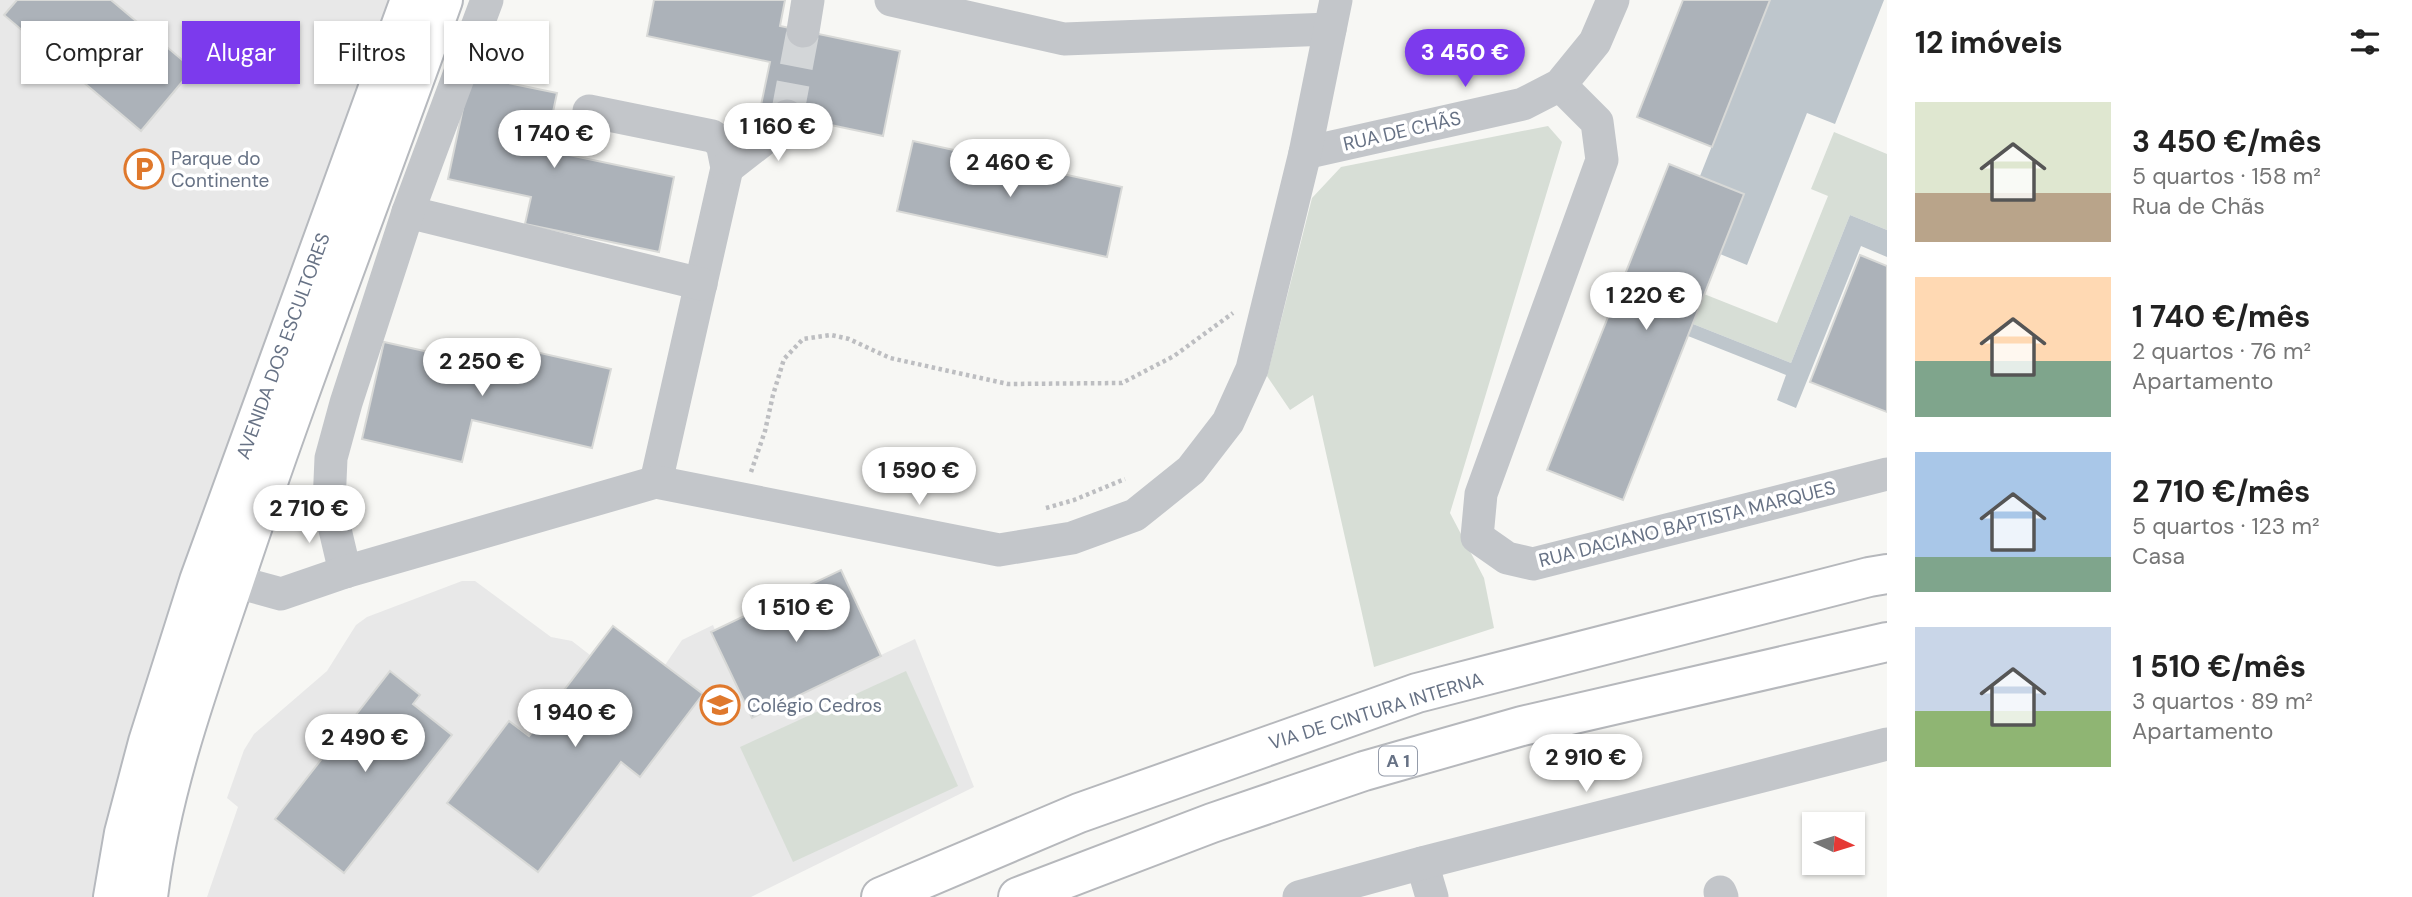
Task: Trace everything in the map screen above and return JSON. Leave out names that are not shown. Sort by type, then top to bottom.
[{"type":"main road","name":"AVENIDA DOS ESCULTORES","points":[[113,897],[124,833],[148,742],[199,581],[410,0]]},
{"type":"main road","name":"AVENIDA DOS ESCULTORES","points":[[148,897],[155,848],[172,778],[204,668],[283,434],[443,0]]},
{"type":"main road","name":"VIA DE CINTURA INTERNA","points":[[881,897],[1079,813],[1418,693],[1881,574]]},
{"type":"main road","name":"A 1","points":[[1018,897],[1212,823],[1364,771],[1522,726],[1887,642]]},
{"type":"main road","points":[[1790,664],[1887,661]]},
{"type":"street","points":[[345,572],[329,504],[331,458],[346,403],[408,212],[487,0]]},
{"type":"street","points":[[234,581],[281,594],[345,572],[656,482],[999,550],[1072,538],[1135,515],[1191,470],[1228,422],[1252,369],[1305,153],[1333,15],[1064,39],[1001,12],[891,0]]},
{"type":"street","name":"RUA DE CHÃS","points":[[1305,153],[1523,104],[1560,85],[1595,42],[1613,0]]},
{"type":"street","name":"RUA DACIANO BAPTISTA MARQUES","points":[[1560,85],[1597,122],[1602,160],[1482,494],[1477,537],[1507,558],[1532,564],[1887,474]]},
{"type":"street","points":[[589,111],[712,136],[722,143],[727,167],[656,482]]},
{"type":"street","points":[[727,167],[777,130],[787,116]]},
{"type":"street","points":[[408,212],[701,285]]},
{"type":"street","points":[[1299,897],[1887,744]]},
{"type":"street","points":[[1422,863],[1432,897]]},
{"type":"path","points":[[741,499],[765,431],[784,359],[803,339],[831,335],[849,339],[890,358],[1008,384],[1122,383],[1174,355],[1273,285]]},
{"type":"path","points":[[1035,511],[1074,500],[1125,479]]},
{"type":"shaded area","points":[[0,0],[401,0],[394,21],[314,21],[314,84],[373,84],[107,897],[0,897]]},
{"type":"shaded area","points":[[1770,0],[1884,0],[1835,124],[1807,113],[1747,265],[1720,254],[1744,194],[1700,176]]},
{"type":"shaded area","points":[[1548,126],[1562,142],[1450,513],[1484,578],[1494,628],[1374,667],[1313,395],[1290,410],[1267,376],[1312,198],[1341,167]]},
{"type":"shaded area","points":[[1834,132],[1887,154],[1887,230],[1850,215],[1791,363],[1693,324],[1704,294],[1777,323],[1828,196],[1811,189]]},
{"type":"shaded area","points":[[1850,215],[1887,230],[1887,257],[1861,246],[1796,408],[1777,400],[1786,375],[1688,336],[1693,324],[1791,363]]},
{"type":"shaded area","name":"Colégio Cedros","points":[[841,570],[881,655],[915,639],[974,787],[751,897],[207,897],[238,807],[227,798],[244,750],[254,734],[327,671],[356,625],[367,617],[462,581],[475,581],[551,637],[572,641],[590,655],[613,626],[665,665],[682,640],[713,625],[715,630]]},
{"type":"shaded area","points":[[906,671],[958,786],[793,862],[740,747]]},
{"type":"building","points":[[17,0],[111,0],[136,21],[21,21],[21,29],[4,15]]},
{"type":"building","points":[[654,0],[785,0],[780,26],[900,51],[883,136],[760,110],[770,62],[647,36]]},
{"type":"building","points":[[1683,0],[1770,0],[1712,147],[1637,117]]},
{"type":"building","points":[[168,48],[182,60],[182,82],[141,131],[85,84],[168,84]]},
{"type":"building","points":[[468,84],[514,84],[557,93],[545,150],[674,177],[659,252],[525,224],[531,197],[448,179]]},
{"type":"building","points":[[913,141],[1122,187],[1107,257],[897,211]]},
{"type":"building","points":[[1669,164],[1744,194],[1623,500],[1547,470]]},
{"type":"building","points":[[1860,255],[1887,266],[1887,412],[1810,382]]},
{"type":"building","points":[[483,340],[611,369],[592,448],[472,420],[462,462],[362,439],[384,342],[478,363]]},
{"type":"building","points":[[841,570],[881,656],[752,718],[711,632]]},
{"type":"building","points":[[613,626],[703,694],[640,777],[621,762],[538,872],[447,803],[509,721],[529,736]]},
{"type":"building","points":[[390,671],[420,695],[413,704],[452,735],[344,873],[275,819]]},
{"type":"tunnel","points":[[787,116],[803,31]]},
{"type":"place","name":"Parque do Continente","points":[[144,169]]},
{"type":"place","name":"Colégio Cedros","points":[[720,705]]}]
